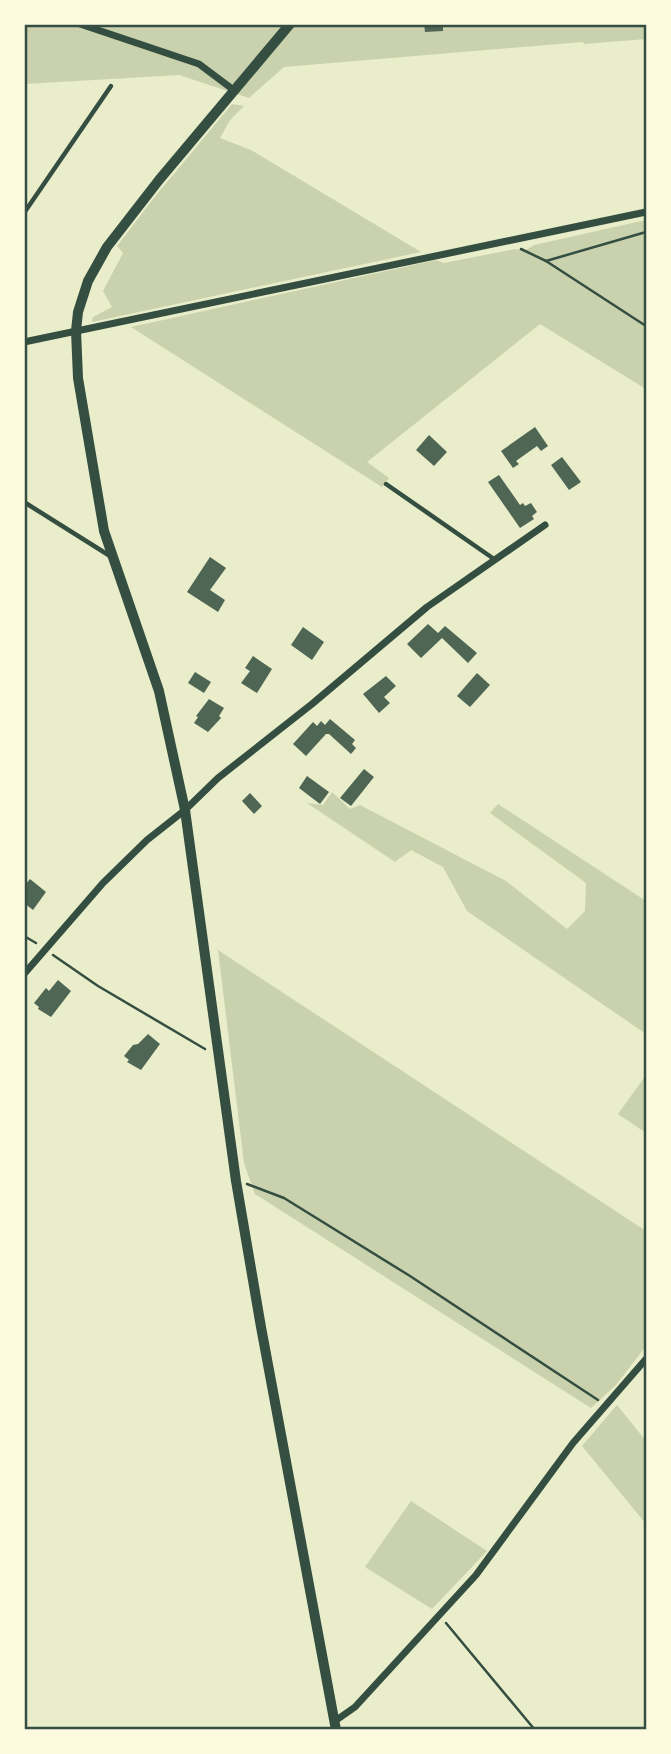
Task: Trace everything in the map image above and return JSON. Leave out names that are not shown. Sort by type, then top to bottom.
[{"type":"street","points":[[80,24],[199,64],[235,91]]},
{"type":"street","points":[[290,24],[159,180],[107,247],[88,281],[78,312],[76,331],[78,377],[104,531],[159,691],[185,810],[236,1181],[336,1725]]},
{"type":"street","points":[[24,342],[646,212]]},
{"type":"street","points":[[24,974],[103,884],[147,840],[185,810],[218,778],[312,704],[427,607],[545,525]]},
{"type":"street","points":[[336,1725],[476,1575],[573,1443],[646,1359]]},
{"type":"lane","points":[[24,213],[111,86]]},
{"type":"lane","points":[[386,484],[494,559]]},
{"type":"lane","points":[[24,502],[113,558]]},
{"type":"path","points":[[545,261],[646,232]]},
{"type":"path","points":[[514,248],[526,250],[545,261],[646,326]]},
{"type":"path","points":[[24,936],[98,986],[219,1057]]},
{"type":"path","points":[[236,1181],[284,1198],[410,1276],[607,1406]]},
{"type":"path","points":[[440,1615],[535,1730]]},
{"type":"green space","points":[[25,25],[646,25],[646,39],[284,67],[249,98],[179,75],[25,84]]},
{"type":"green space","points":[[232,104],[244,106],[230,120],[220,138],[251,150],[421,252],[92,322],[93,317],[112,307],[103,291],[123,253],[117,246]]},
{"type":"green space","points":[[646,220],[646,389],[540,324],[367,462],[389,478],[382,487],[131,327],[436,260],[444,263],[515,249],[526,250],[534,245]]},
{"type":"green space","points":[[332,792],[350,809],[360,805],[506,881],[567,929],[585,911],[586,883],[490,813],[498,804],[646,901],[646,1034],[467,911],[443,867],[411,850],[395,862],[307,803],[323,805]]},
{"type":"green space","points":[[218,950],[646,1231],[646,1346],[616,1385],[591,1408],[255,1194],[244,1163]]},
{"type":"green space","points":[[646,1075],[646,1133],[618,1114]]},
{"type":"green space","points":[[617,1405],[646,1441],[646,1524],[582,1446]]},
{"type":"green space","points":[[411,1501],[487,1551],[432,1609],[365,1567]]},
{"type":"building","points":[[424,24],[443,24],[443,31],[425,32]]},
{"type":"building","points":[[535,427],[548,446],[541,451],[537,446],[516,461],[519,464],[513,468],[501,451]]},
{"type":"building","points":[[429,435],[447,452],[434,466],[416,450]]},
{"type":"building","points":[[562,457],[581,482],[569,490],[551,465]]},
{"type":"building","points":[[499,475],[520,505],[531,503],[537,512],[532,516],[534,519],[520,528],[488,482]]},
{"type":"building","points":[[210,557],[226,568],[210,590],[225,600],[218,612],[187,592]]},
{"type":"building","points":[[428,624],[438,633],[445,626],[477,653],[468,663],[442,638],[421,658],[407,644]]},
{"type":"building","points":[[303,627],[324,642],[312,660],[291,645]]},
{"type":"building","points":[[253,656],[272,669],[257,693],[241,683],[250,671],[245,668]]},
{"type":"building","points":[[195,672],[211,682],[204,693],[188,683]]},
{"type":"building","points":[[477,673],[490,685],[470,707],[457,696]]},
{"type":"building","points":[[386,676],[396,686],[384,697],[390,703],[379,713],[363,694]]},
{"type":"building","points":[[209,699],[224,708],[219,716],[221,718],[208,732],[194,723]]},
{"type":"building","points":[[330,719],[355,740],[352,744],[356,748],[351,754],[329,734],[306,756],[293,744],[313,722],[317,726],[321,721],[325,725]]},
{"type":"building","points":[[364,769],[374,777],[351,806],[340,798]]},
{"type":"building","points":[[307,776],[329,792],[320,804],[299,788]]},
{"type":"building","points":[[250,793],[262,806],[254,814],[242,801]]},
{"type":"building","points":[[30,879],[46,892],[33,910],[24,903],[24,886]]},
{"type":"building","points":[[58,980],[71,991],[51,1017],[34,1003],[46,988],[49,991]]},
{"type":"building","points":[[148,1034],[160,1044],[141,1070],[127,1062],[129,1060],[124,1056]]}]
